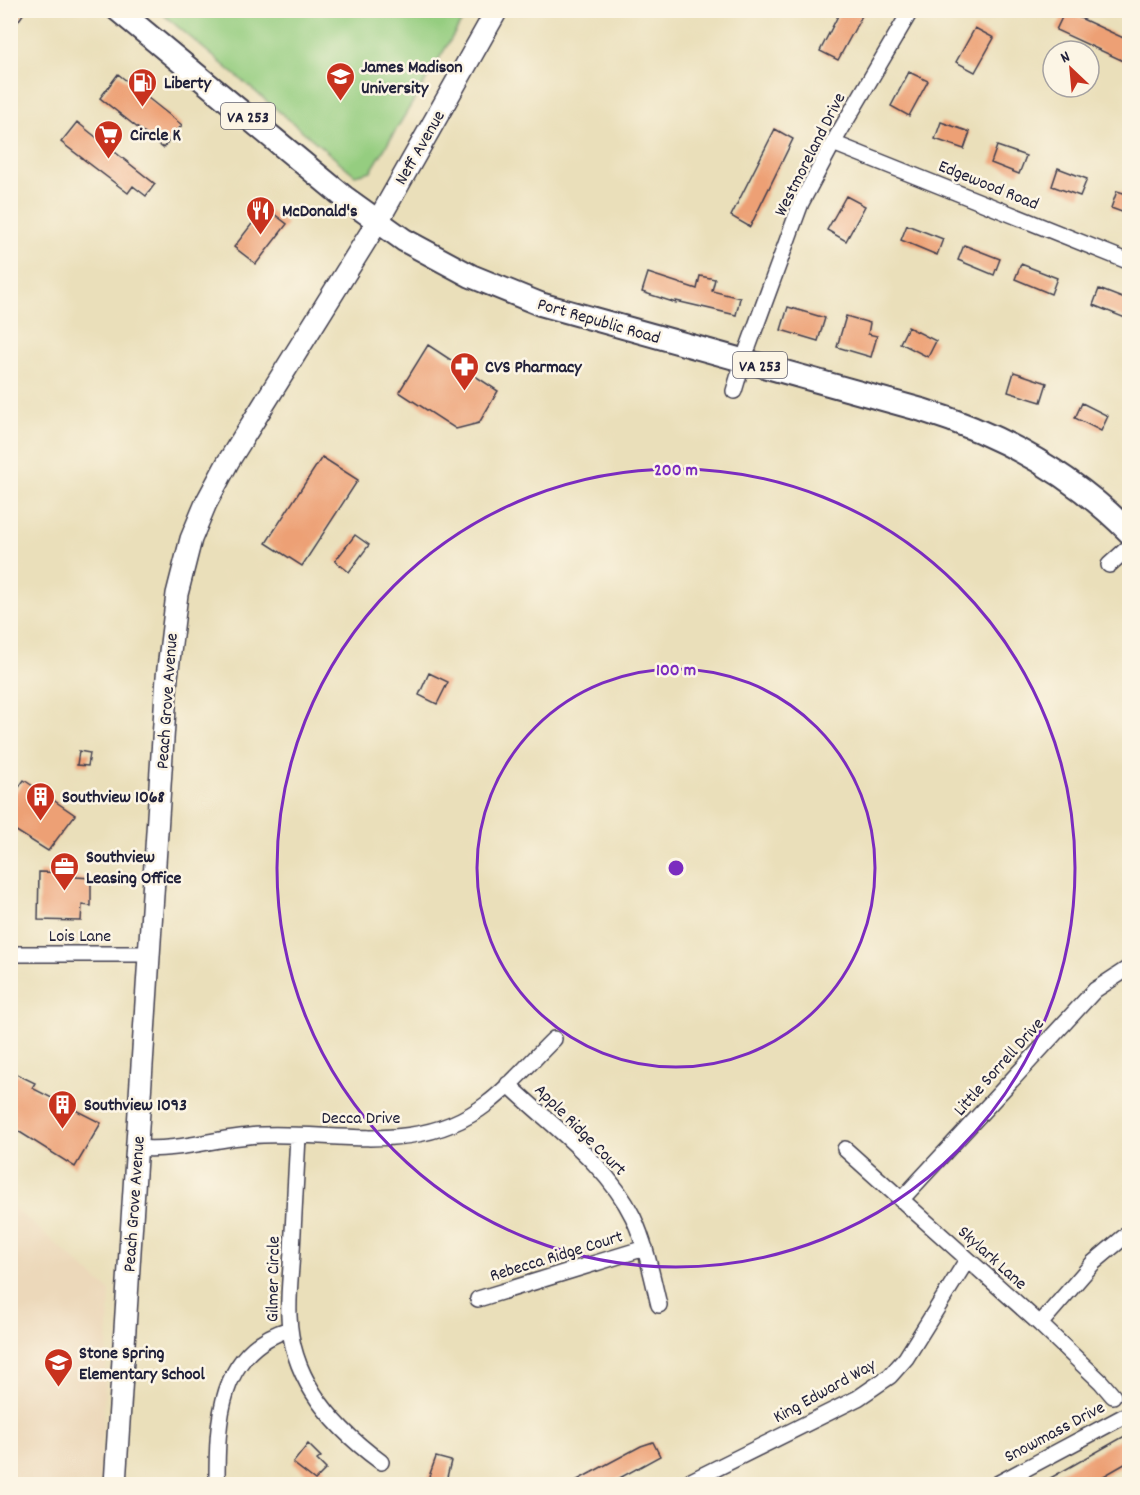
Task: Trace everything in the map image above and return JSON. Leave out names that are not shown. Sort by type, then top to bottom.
[{"type":"main road","name":"Port Republic Road","points":[[118,10],[344,197],[430,256],[509,293],[922,410],[981,431],[1057,473],[1095,501],[1130,533]]},
{"type":"main road","name":"Neff Avenue","points":[[378,221],[497,10]]},
{"type":"main road","name":"Peach Grove Avenue","points":[[115,1485],[170,644],[177,594],[189,545],[201,515],[228,462],[378,221]]},
{"type":"street","name":"Westmoreland Drive","points":[[735,391],[743,360],[801,203],[833,142],[911,10]]},
{"type":"street","name":"Edgewood Road","points":[[833,142],[1130,262]]},
{"type":"street","points":[[1109,565],[1130,546]]},
{"type":"street","name":"Lois Lane","points":[[10,954],[149,954]]},
{"type":"street","name":"Little Sorrell Drive","points":[[901,1200],[1095,990],[1130,967]]},
{"type":"street","name":"Decca Drive","points":[[137,1148],[185,1148],[256,1135],[388,1139],[420,1134],[472,1114],[508,1084],[554,1040]]},
{"type":"street","name":"Apple Ridge Court","points":[[508,1084],[614,1187],[632,1216],[645,1248],[659,1305]]},
{"type":"street","name":"Gilmer Circle","points":[[298,1136],[288,1315],[290,1329],[301,1369],[322,1407],[358,1446],[381,1462]]},
{"type":"street","name":"Skylark Lane","points":[[845,1149],[1040,1324],[1113,1396]]},
{"type":"street","points":[[1040,1324],[1093,1263],[1130,1232]]},
{"type":"street","name":"Rebecca Ridge Court","points":[[478,1299],[645,1248]]},
{"type":"street","name":"King Edward Way","points":[[685,1485],[858,1398],[891,1376],[906,1358],[967,1260]]},
{"type":"street","points":[[217,1485],[222,1404],[232,1376],[256,1346],[290,1329]]},
{"type":"street","name":"Snowmass Drive","points":[[997,1485],[1130,1413]]},
{"type":"shaded area","name":"Stone Spring Elementary School","points":[[11,1205],[110,1291],[100,1484],[11,1484]]},
{"type":"green space","name":"James Madison University","points":[[159,11],[468,11],[371,171],[355,175]]},
{"type":"building","points":[[10,10],[26,10],[10,33]]},
{"type":"building","points":[[841,10],[865,10],[838,60],[820,51]]},
{"type":"building","points":[[1065,11],[1130,41],[1130,64],[1101,51],[1101,39],[1076,39],[1056,30]]},
{"type":"building","points":[[975,28],[994,38],[975,72],[956,62]]},
{"type":"building","points":[[909,72],[928,81],[909,116],[891,106]]},
{"type":"building","points":[[118,74],[182,125],[163,148],[100,98]]},
{"type":"building","points":[[77,122],[155,184],[146,196],[133,186],[128,193],[61,142]]},
{"type":"building","points":[[941,122],[970,132],[964,149],[935,139]]},
{"type":"building","points":[[775,129],[793,139],[750,227],[731,216]]},
{"type":"building","points":[[997,146],[1026,156],[1019,174],[991,163]]},
{"type":"building","points":[[1058,168],[1087,179],[1080,196],[1052,186]]},
{"type":"building","points":[[1117,191],[1130,195],[1130,215],[1111,208]]},
{"type":"building","points":[[846,196],[865,206],[846,241],[827,230]]},
{"type":"building","name":"McDonald's","points":[[265,207],[287,224],[256,264],[234,247]]},
{"type":"building","points":[[907,225],[943,239],[937,255],[901,240]]},
{"type":"building","points":[[964,245],[1000,259],[994,275],[958,260]]},
{"type":"building","points":[[1021,264],[1057,278],[1051,294],[1015,279]]},
{"type":"building","points":[[648,273],[697,289],[700,276],[715,279],[712,291],[740,298],[736,315],[676,301],[676,303],[642,292]]},
{"type":"building","points":[[1099,289],[1130,301],[1130,320],[1093,305]]},
{"type":"building","points":[[788,307],[825,318],[818,341],[781,330]]},
{"type":"building","points":[[846,316],[870,323],[868,334],[877,336],[871,357],[837,347]]},
{"type":"building","points":[[908,327],[936,341],[928,357],[900,343]]},
{"type":"building","points":[[428,345],[498,391],[479,423],[456,429],[399,392]]},
{"type":"building","points":[[1014,372],[1047,383],[1041,402],[1008,392]]},
{"type":"building","points":[[1082,403],[1108,416],[1101,431],[1075,418]]},
{"type":"building","points":[[322,457],[358,480],[302,566],[266,543]]},
{"type":"building","points":[[355,535],[369,545],[349,572],[335,561]]},
{"type":"building","points":[[429,673],[448,682],[437,704],[419,695]]},
{"type":"building","points":[[79,751],[90,753],[88,766],[77,765]]},
{"type":"building","name":"Southview 1068","points":[[24,780],[75,815],[48,851],[10,827],[10,800]]},
{"type":"building","name":"Southview Leasing Office","points":[[39,872],[76,873],[76,877],[91,878],[91,906],[82,905],[81,921],[38,920]]},
{"type":"building","name":"Southview 1093","points":[[10,1071],[35,1083],[32,1088],[101,1123],[75,1167],[10,1126]]},
{"type":"building","points":[[1130,1433],[1130,1461],[1088,1485],[1038,1485]]},
{"type":"building","points":[[653,1442],[660,1456],[607,1485],[568,1485],[641,1446]]},
{"type":"building","points":[[308,1444],[321,1457],[317,1460],[326,1469],[315,1480],[293,1463]]},
{"type":"building","points":[[436,1457],[451,1461],[445,1485],[426,1485]]},
{"type":"place","name":"James Madison University","points":[[340,102]]},
{"type":"place","name":"Liberty","points":[[143,108]]},
{"type":"place","name":"Circle K","points":[[109,160]]},
{"type":"place","name":"McDonald's","points":[[261,236]]},
{"type":"place","name":"CVS Pharmacy","points":[[464,392]]},
{"type":"place","name":"Southview 1068","points":[[41,822]]},
{"type":"place","name":"Southview Leasing Office","points":[[65,892]]},
{"type":"place","name":"Southview 1093","points":[[63,1130]]},
{"type":"place","name":"Stone Spring Elementary School","points":[[58,1388]]}]
